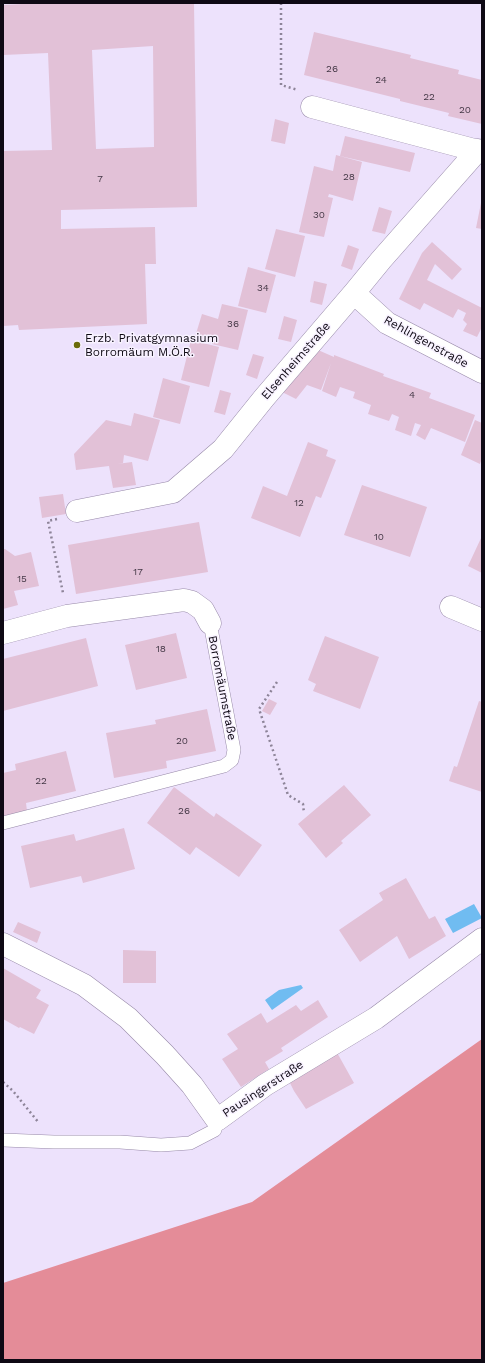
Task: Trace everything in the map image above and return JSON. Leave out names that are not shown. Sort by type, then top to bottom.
[{"type":"street","name":"Elsenheimstraße","points":[[77,511],[173,492],[223,450],[264,398],[381,260],[480,151],[308,99]]},
{"type":"street","name":"Rehlingenstraße","points":[[354,293],[387,323],[482,372]]},
{"type":"street","name":"Borromäumstraße","points":[[3,633],[67,616],[184,600],[192,602],[203,610],[210,623]]},
{"type":"street","points":[[451,607],[482,620]]},
{"type":"street","name":"Pausingerstraße","points":[[3,944],[84,985],[128,1018],[192,1085],[217,1120],[265,1085],[376,1018],[482,939]]},
{"type":"lane","name":"Borromäumstraße","points":[[4,823],[224,766],[232,760],[234,750],[210,623]]},
{"type":"lane","points":[[3,1140],[120,1142],[161,1145],[190,1143],[215,1130],[217,1120]]},
{"type":"path","points":[[280,3],[281,85],[308,99]]},
{"type":"path","points":[[48,521],[67,616]]},
{"type":"path","points":[[277,682],[259,709],[288,795],[303,804],[304,813]]},
{"type":"path","points":[[3,1082],[13,1091],[54,1142]]},
{"type":"shaded area","points":[[482,1039],[482,1360],[3,1360],[3,1283],[252,1202]]},
{"type":"water","points":[[474,904],[482,918],[453,933],[445,919]]},
{"type":"water","points":[[301,985],[303,988],[272,1010],[265,1000],[279,990]]},
{"type":"building","points":[[40,3],[194,3],[197,207],[61,210],[61,229],[155,227],[156,264],[145,264],[147,324],[19,330],[18,325],[3,326],[3,151],[52,150],[48,53],[3,55],[3,5]],"holes":[[[153,46],[154,147],[96,149],[92,50]]]},
{"type":"building","points":[[314,32],[411,55],[410,58],[459,70],[458,74],[482,80],[482,124],[448,116],[449,113],[400,101],[400,99],[304,75]]},
{"type":"building","points":[[275,119],[289,123],[285,144],[271,141]]},
{"type":"building","points":[[345,136],[415,153],[410,172],[340,156]]},
{"type":"building","points":[[336,155],[362,162],[353,201],[329,194],[328,197],[333,198],[324,237],[299,232],[314,166],[333,171]]},
{"type":"building","points":[[482,203],[482,229],[476,228]]},
{"type":"building","points":[[379,207],[392,211],[385,234],[372,231]]},
{"type":"building","points":[[276,229],[305,236],[295,277],[265,269]]},
{"type":"building","points":[[432,242],[462,269],[452,280],[435,264],[427,280],[482,308],[482,327],[477,337],[463,331],[467,324],[463,320],[466,313],[458,309],[453,318],[424,303],[420,310],[399,299],[422,253]]},
{"type":"building","points":[[348,245],[359,249],[352,270],[341,266]]},
{"type":"building","points":[[248,267],[276,275],[266,313],[238,306]]},
{"type":"building","points":[[314,281],[327,284],[322,305],[310,302]]},
{"type":"building","points":[[222,304],[248,310],[238,350],[212,344],[212,342],[195,337],[202,314],[218,319]]},
{"type":"building","points":[[284,316],[297,320],[291,342],[278,339]]},
{"type":"building","points":[[191,340],[219,347],[209,387],[181,380]]},
{"type":"building","points":[[318,350],[431,393],[429,398],[475,415],[465,442],[431,428],[425,440],[416,435],[421,425],[415,423],[411,436],[395,430],[399,417],[392,414],[389,421],[368,414],[371,405],[353,398],[355,392],[340,387],[336,397],[322,391],[331,363],[321,390],[307,385],[296,399],[282,392]]},
{"type":"building","points":[[253,354],[264,357],[257,379],[246,375]]},
{"type":"building","points":[[163,378],[190,386],[180,424],[153,417]]},
{"type":"building","points":[[220,390],[231,393],[225,415],[214,412]]},
{"type":"building","points":[[134,413],[160,420],[148,461],[124,455],[123,463],[117,464],[132,462],[136,485],[113,488],[109,466],[76,470],[74,454],[106,420],[131,426]]},
{"type":"building","points":[[475,420],[482,423],[482,458],[480,464],[461,455]]},
{"type":"building","points":[[308,442],[328,450],[326,456],[336,460],[321,498],[316,496],[300,537],[251,518],[263,486],[287,496]]},
{"type":"building","points":[[362,485],[427,507],[410,557],[344,535]]},
{"type":"building","points":[[63,494],[66,514],[42,518],[39,497]]},
{"type":"building","points":[[199,522],[208,572],[76,594],[68,545]]},
{"type":"building","points":[[482,536],[482,573],[468,566]]},
{"type":"building","points":[[3,549],[15,556],[31,552],[39,586],[14,591],[18,605],[3,609]]},
{"type":"building","points":[[176,633],[187,678],[136,690],[125,645]]},
{"type":"building","points":[[325,636],[379,657],[360,709],[313,691],[316,684],[308,680]]},
{"type":"building","points":[[86,638],[98,686],[3,711],[3,659]]},
{"type":"building","points":[[269,699],[277,703],[270,715],[262,711]]},
{"type":"building","points":[[479,701],[482,702],[482,792],[449,781],[454,766],[457,767]]},
{"type":"building","points":[[207,709],[216,751],[166,761],[167,768],[114,778],[106,733],[156,724],[155,720]]},
{"type":"building","points":[[66,751],[76,791],[26,803],[27,811],[3,817],[3,773],[16,770],[15,764]]},
{"type":"building","points":[[344,785],[371,815],[341,841],[343,843],[326,858],[298,824]]},
{"type":"building","points":[[174,787],[214,817],[216,813],[262,845],[239,877],[196,847],[190,855],[147,823]]},
{"type":"building","points":[[124,828],[135,869],[83,883],[81,876],[30,888],[21,846],[74,834],[76,841]]},
{"type":"building","points":[[406,878],[429,919],[435,916],[446,936],[409,959],[397,936],[360,962],[339,930],[383,900],[379,893]]},
{"type":"building","points":[[18,922],[41,932],[37,943],[13,932]]},
{"type":"building","points":[[123,950],[156,951],[156,983],[123,983]]},
{"type":"building","points":[[3,968],[41,990],[36,998],[49,1005],[34,1034],[3,1019]]},
{"type":"building","points":[[318,1000],[328,1017],[281,1048],[283,1051],[265,1062],[269,1069],[241,1087],[222,1059],[238,1049],[227,1034],[261,1013],[267,1023],[296,1005],[301,1011]]},
{"type":"building","points":[[335,1049],[354,1083],[306,1109],[287,1077]]},
{"type":"place","name":"Erzb. Privatgymnasium Borromäum M.Ö.R.","points":[[77,345]]}]
